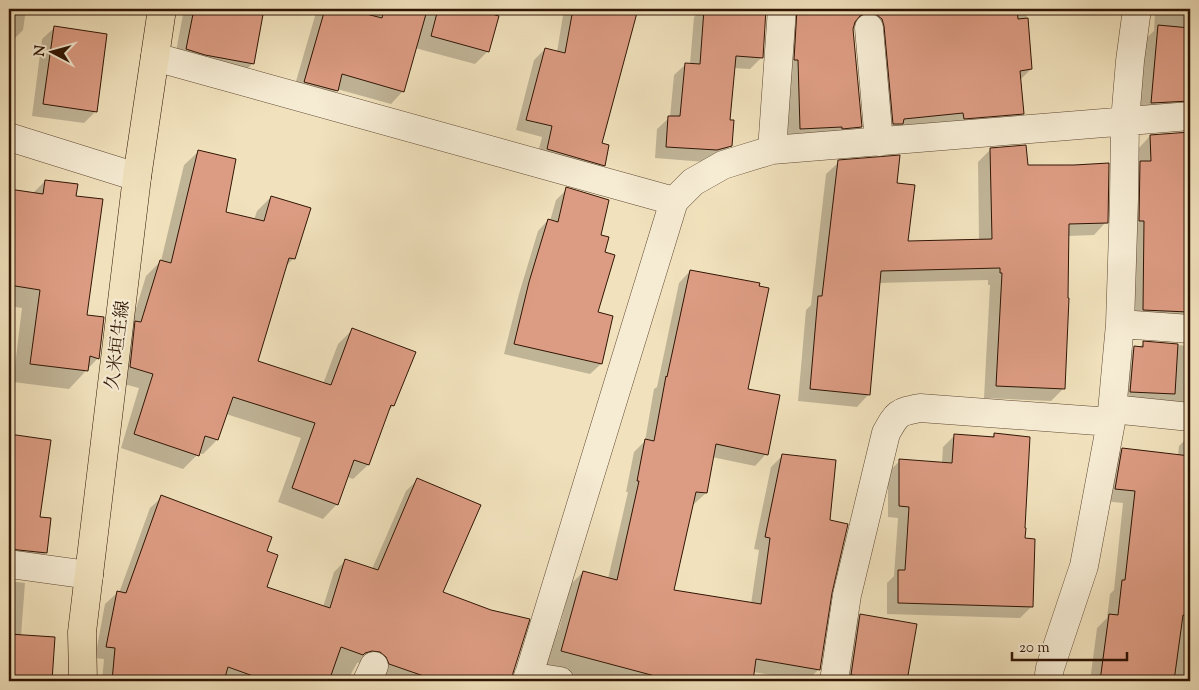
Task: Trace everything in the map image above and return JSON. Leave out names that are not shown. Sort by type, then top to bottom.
[{"type":"main road","name":"久米垣生線","points":[[83,681],[82,632],[137,176],[162,9]]},
{"type":"street","points":[[772,150],[782,9]]},
{"type":"street","points":[[1048,681],[1050,668],[1084,566],[1112,416],[1120,324],[1125,121],[1137,9]]},
{"type":"street","points":[[869,28],[879,142]]},
{"type":"street","points":[[155,57],[674,201]]},
{"type":"street","points":[[560,681],[528,679],[674,201],[693,182],[723,165],[772,150],[1190,116]]},
{"type":"street","points":[[9,137],[137,176]]},
{"type":"street","points":[[1120,324],[1190,329]]},
{"type":"street","points":[[834,681],[848,595],[886,433],[894,417],[906,411],[920,408],[1112,416],[1190,417]]},
{"type":"street","points":[[9,564],[89,575]]},
{"type":"building","points":[[194,9],[264,9],[254,64],[205,55],[186,49]]},
{"type":"building","points":[[325,9],[347,9],[382,18],[384,9],[408,9],[426,14],[404,92],[342,74],[338,91],[304,82]]},
{"type":"building","points":[[438,9],[473,9],[499,16],[489,52],[431,36]]},
{"type":"building","points":[[573,9],[638,9],[602,143],[609,145],[605,166],[547,149],[552,126],[526,120],[545,48],[565,53]]},
{"type":"building","points":[[704,9],[766,9],[763,58],[736,56],[730,120],[734,120],[732,146],[717,150],[666,147],[668,116],[680,116],[685,63],[700,64]]},
{"type":"building","points":[[797,9],[1017,9],[1018,19],[1028,18],[1032,69],[1020,71],[1024,114],[964,119],[963,113],[904,119],[903,124],[893,124],[884,26],[882,19],[876,14],[868,12],[860,16],[855,22],[853,29],[862,127],[800,129],[798,60],[794,60]]},
{"type":"building","points":[[1158,25],[1190,28],[1190,101],[1151,103]]},
{"type":"building","points":[[54,26],[107,34],[97,112],[43,104]]},
{"type":"building","points":[[1190,132],[1188,312],[1143,310],[1144,221],[1139,221],[1140,161],[1151,161],[1150,135]]},
{"type":"building","points":[[1026,145],[1028,165],[1109,163],[1108,223],[1069,224],[1069,298],[1065,389],[996,386],[1002,273],[1000,273],[1000,268],[881,271],[870,395],[810,389],[818,296],[822,296],[838,160],[900,155],[897,183],[915,185],[908,241],[992,239],[990,148]]},
{"type":"building","points":[[198,150],[236,159],[226,212],[264,221],[271,196],[311,208],[295,259],[289,258],[258,361],[331,385],[352,328],[416,352],[394,406],[391,405],[369,465],[354,460],[338,505],[292,488],[315,423],[233,397],[218,440],[205,436],[199,456],[134,434],[153,374],[130,367],[135,321],[141,322],[160,260],[171,263]]},
{"type":"building","points":[[45,180],[78,184],[76,196],[103,199],[87,315],[104,317],[99,359],[90,356],[88,371],[30,364],[40,290],[9,285],[9,189],[43,194]]},
{"type":"building","points":[[566,187],[609,200],[601,235],[609,237],[605,252],[615,255],[598,312],[613,316],[602,364],[514,344],[529,282],[548,219],[558,222]]},
{"type":"building","points":[[690,270],[760,283],[759,286],[769,288],[748,389],[780,395],[768,455],[716,444],[707,493],[696,492],[674,590],[761,604],[770,538],[765,537],[782,454],[836,460],[830,520],[848,524],[832,593],[820,670],[756,659],[753,681],[654,681],[655,676],[561,651],[583,571],[617,580],[639,481],[637,481],[645,439],[654,441],[666,376]]},
{"type":"building","points":[[1143,341],[1178,344],[1175,394],[1130,392],[1134,346],[1143,347]]},
{"type":"building","points":[[994,433],[1030,437],[1025,538],[1035,539],[1033,607],[898,603],[898,570],[905,570],[909,507],[899,506],[899,459],[952,463],[954,434],[994,437]]},
{"type":"building","points":[[9,434],[51,440],[40,517],[51,518],[47,553],[9,549]]},
{"type":"building","points":[[1122,448],[1190,456],[1190,615],[1183,615],[1174,681],[1100,681],[1109,614],[1118,615],[1122,580],[1125,580],[1135,491],[1115,489]]},
{"type":"building","points":[[417,478],[481,505],[443,592],[491,610],[530,619],[512,681],[438,681],[389,664],[386,657],[380,652],[372,651],[363,655],[341,647],[329,681],[267,681],[228,667],[224,681],[112,681],[115,648],[106,647],[117,591],[126,593],[161,495],[272,537],[267,551],[278,555],[267,587],[330,608],[345,559],[378,570]]},
{"type":"building","points":[[860,614],[917,624],[907,681],[860,681],[861,676],[851,675]]},
{"type":"building","points":[[9,634],[55,637],[52,681],[9,679]]}]
